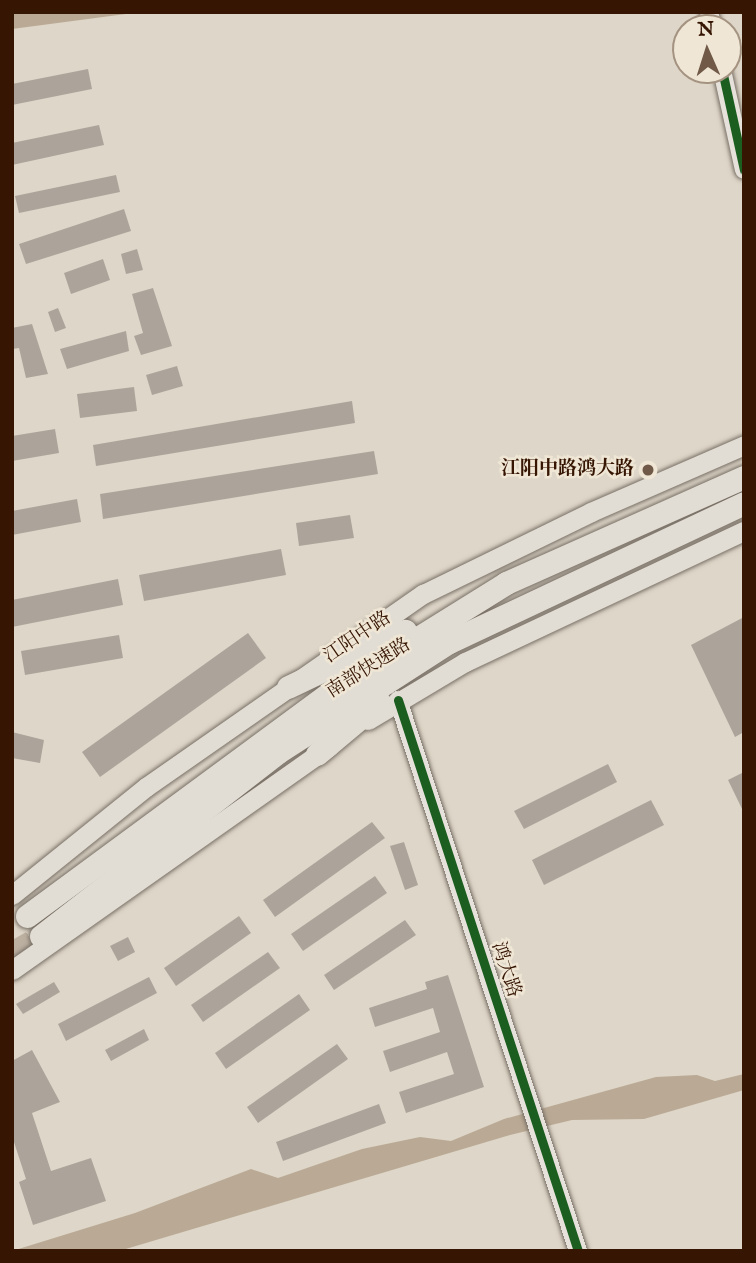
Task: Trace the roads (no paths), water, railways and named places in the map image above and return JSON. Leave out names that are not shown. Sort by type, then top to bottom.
[{"type":"highway","name":"南部快速路","points":[[27,916],[331,692],[506,583],[744,477]]},
{"type":"highway","name":"南部快速路","points":[[39,946],[278,752],[449,642],[744,503]]},
{"type":"highway","points":[[288,687],[506,583]]},
{"type":"highway","points":[[317,754],[449,642]]},
{"type":"main road","name":"江阳中路","points":[[12,895],[146,787],[423,594],[591,512],[744,445]]},
{"type":"main road","points":[[12,970],[39,946],[398,700],[606,593],[744,531]]},
{"type":"street","points":[[725,84],[744,170]]},
{"type":"street","name":"鸿大路","points":[[398,700],[578,1251]]},
{"type":"street","points":[[12,976],[39,946]]},
{"type":"tunnel","points":[[12,953],[41,936]]},
{"type":"place","name":"江阳中路鸿大路","points":[[648,470]]}]
